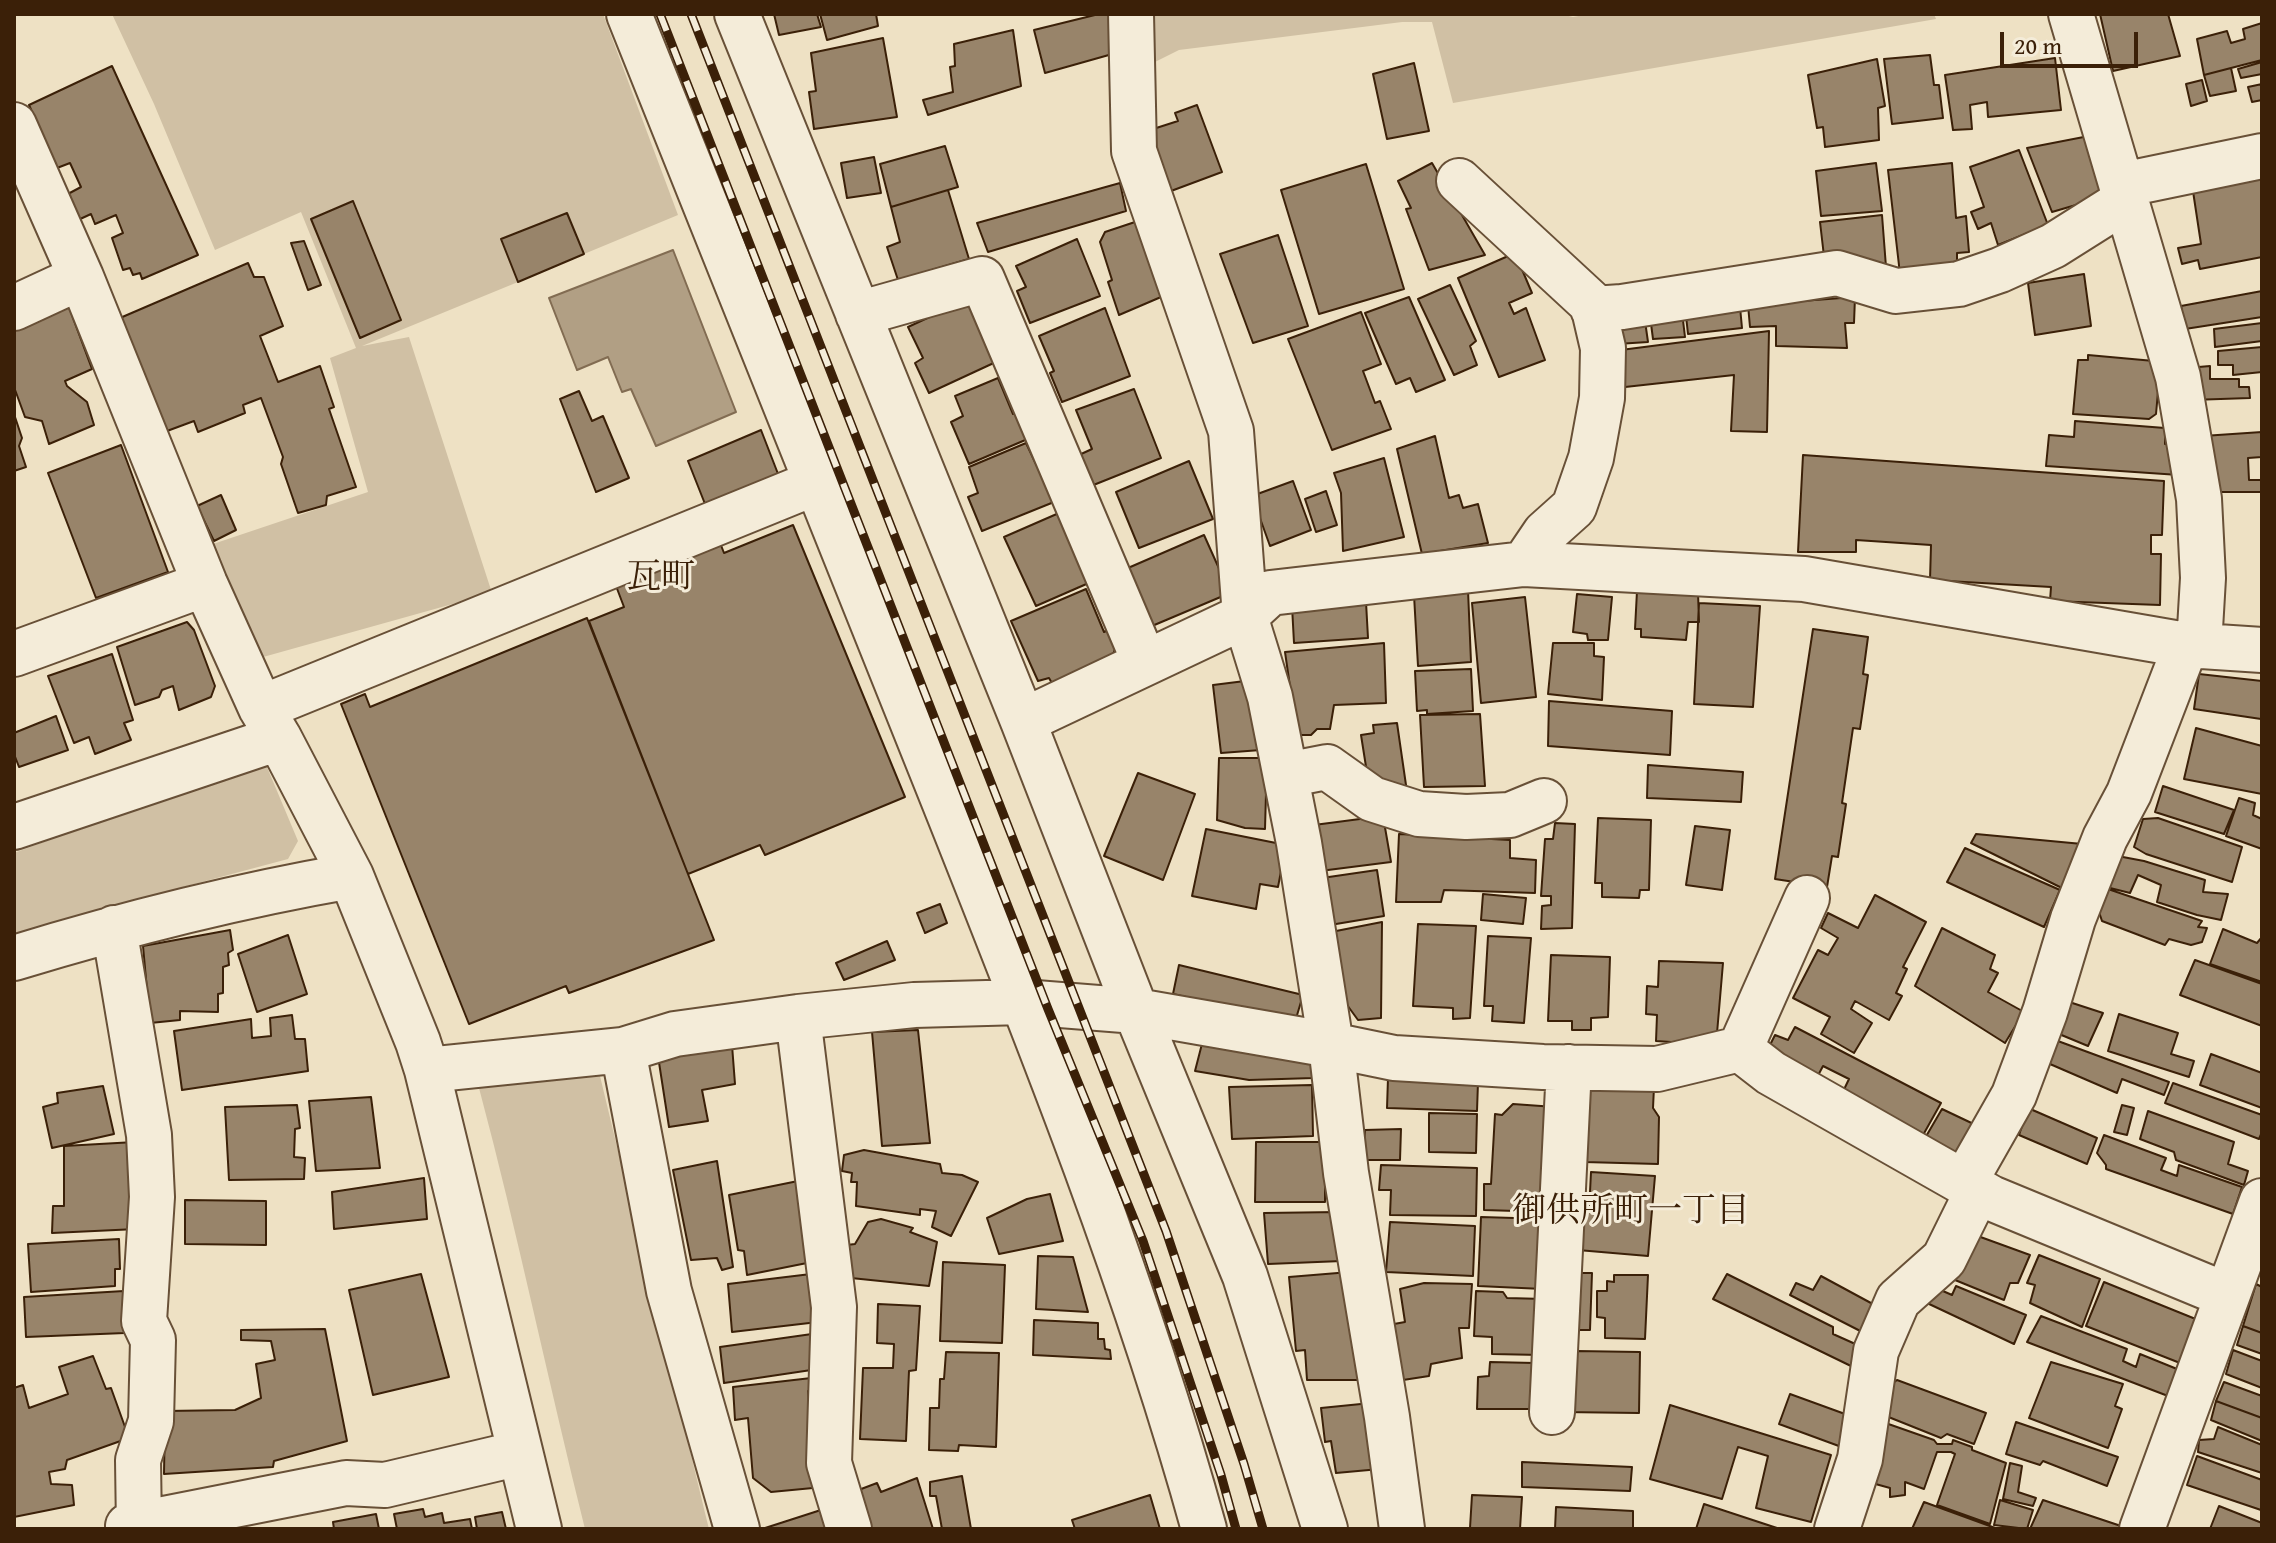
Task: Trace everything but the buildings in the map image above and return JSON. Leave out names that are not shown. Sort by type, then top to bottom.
[{"type":"street","points":[[629,14],[1023,1002],[1105,1221],[1157,1374],[1204,1529]]},
{"type":"street","points":[[737,14],[1245,1276],[1325,1529]]},
{"type":"street","points":[[1131,14],[1134,151],[1231,431],[1245,616],[1270,697],[1286,775],[1331,1045],[1346,1173],[1387,1417],[1394,1527]]},
{"type":"street","points":[[1837,1529],[1860,1459],[1876,1351],[1898,1300],[1944,1259],[1971,1186],[2014,1095],[2045,1012],[2073,919],[2105,838],[2129,793],[2192,646],[2203,578],[2199,499],[2178,377],[2071,14]]},
{"type":"street","points":[[14,125],[81,277],[205,584],[270,723],[351,876],[427,1070],[539,1529]]},
{"type":"street","points":[[1593,309],[1837,273],[1896,291],[1959,284],[2053,246],[2124,193],[2262,156]]},
{"type":"street","points":[[1459,181],[1593,305],[1603,348],[1602,398],[1591,458],[1574,507],[1545,533],[1524,564]]},
{"type":"street","points":[[14,308],[81,277]]},
{"type":"street","points":[[858,314],[982,279],[1145,663]]},
{"type":"street","points":[[14,827],[270,723],[817,482]]},
{"type":"street","points":[[1023,721],[1245,616],[1270,593],[1524,564],[1804,579],[2192,646],[2262,650]]},
{"type":"street","points":[[14,654],[205,584]]},
{"type":"street","points":[[1286,775],[1327,767],[1372,799],[1419,814],[1466,817],[1510,815],[1544,801]]},
{"type":"street","points":[[14,958],[114,928],[261,892],[351,876]]},
{"type":"street","points":[[1740,1049],[1807,898]]},
{"type":"street","points":[[114,928],[149,1135],[152,1197],[144,1321],[153,1340],[151,1421],[138,1460],[135,1526],[346,1483],[385,1485],[520,1453]]},
{"type":"street","points":[[427,1070],[623,1050],[675,1034],[798,1017],[914,1005],[1023,1002],[1136,1011],[1394,1058],[1657,1069],[1740,1049]]},
{"type":"street","points":[[798,1017],[834,1307],[829,1463],[849,1529]]},
{"type":"street","points":[[1740,1049],[1771,1073],[2006,1204],[2226,1295]]},
{"type":"street","points":[[623,1050],[669,1291],[737,1529]]},
{"type":"street","points":[[1552,1412],[1569,1067]]},
{"type":"street","points":[[2142,1529],[2262,1201]]},
{"type":"shaded area","points":[[112,14],[603,14],[678,215],[584,254],[567,213],[501,239],[518,282],[362,346],[409,337],[492,593],[256,659],[210,545],[368,492],[330,358],[356,348],[301,212],[215,250],[154,104]]},
{"type":"shaded area","points":[[1146,14],[1560,14],[1573,17],[1589,14],[1934,14],[1936,19],[1453,103],[1432,22],[1402,22],[1179,50],[1147,66]]},
{"type":"shaded area","points":[[673,250],[736,412],[656,446],[631,389],[622,392],[608,357],[577,370],[549,298]]},
{"type":"shaded area","points":[[264,760],[298,841],[288,859],[112,906],[14,937],[14,853]]},
{"type":"shaded area","points":[[600,1076],[709,1529],[585,1529],[479,1088]]},
{"type":"railway","points":[[660,14],[1048,1009],[1143,1241],[1236,1529]]},
{"type":"railway","points":[[691,14],[1166,1231],[1263,1529]]},
{"type":"district","name":"瓦町","points":[[661,578]]},
{"type":"district","name":"御供所町一丁目","points":[[1631,1212]]}]
